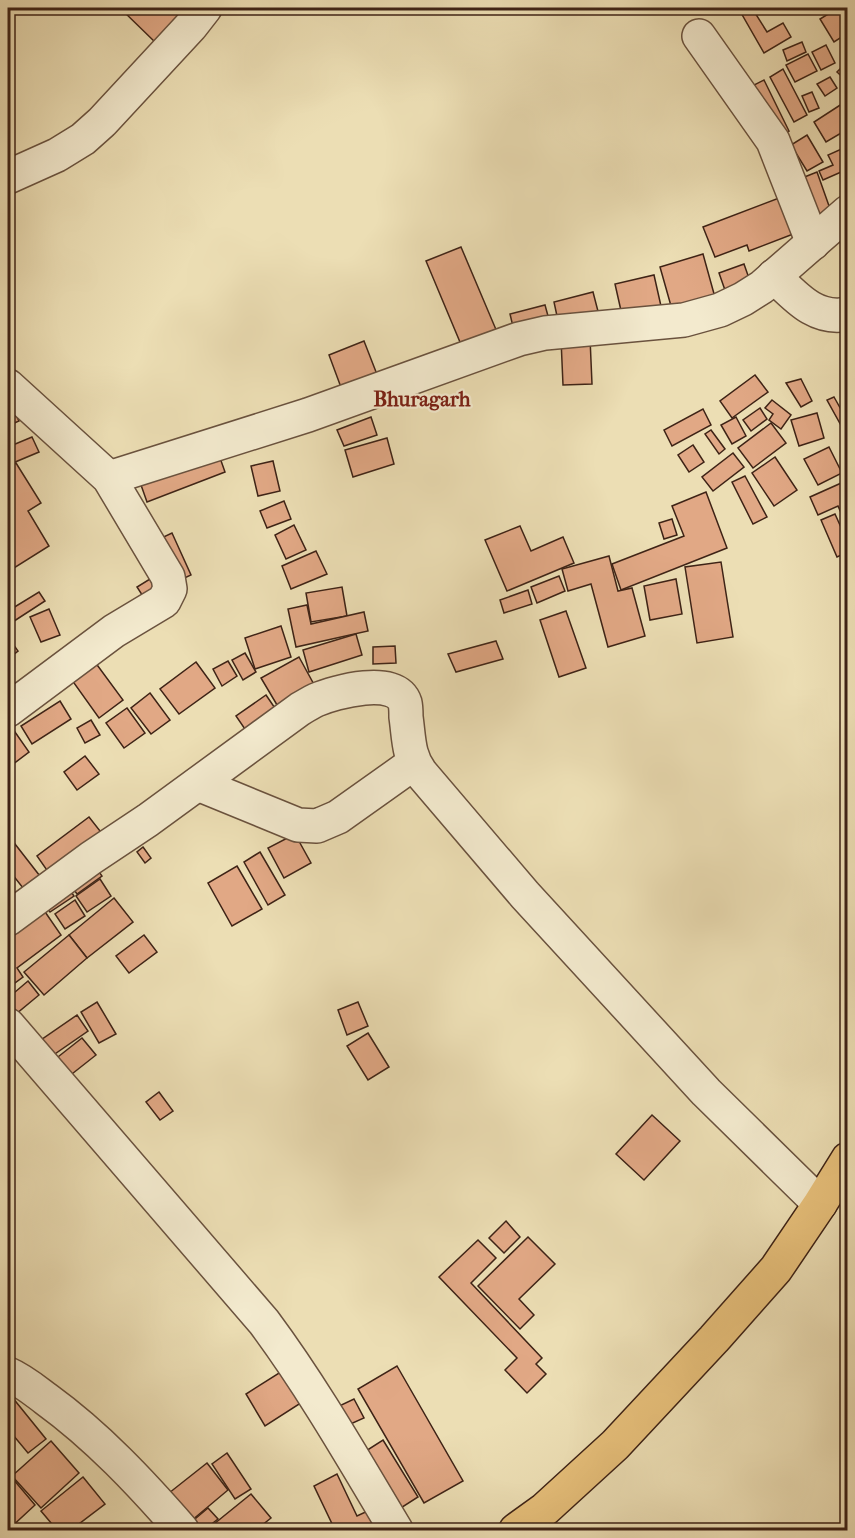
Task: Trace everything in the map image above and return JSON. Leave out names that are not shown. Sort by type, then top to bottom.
[{"type":"highway","points":[[516,1530],[545,1509],[615,1445],[776,1269],[848,1159]]},
{"type":"street","points":[[8,177],[57,155],[83,139],[102,122],[205,8]]},
{"type":"street","points":[[699,36],[773,141],[813,243]]},
{"type":"street","points":[[110,478],[308,415],[519,339],[545,333],[684,320],[720,310],[743,299],[762,286],[848,212]]},
{"type":"street","points":[[774,276],[809,308],[831,314],[848,314]]},
{"type":"street","points":[[8,386],[110,478],[168,577],[170,589],[164,601],[114,631],[8,710]]},
{"type":"street","points":[[8,919],[300,709],[316,700],[342,691],[363,688],[390,689],[399,694],[405,702],[410,750],[414,764],[525,895],[698,1083],[820,1204]]},
{"type":"street","points":[[198,784],[298,825],[317,826],[338,817],[414,764]]},
{"type":"street","points":[[8,1025],[264,1322],[282,1346],[396,1530]]},
{"type":"street","points":[[8,1374],[66,1413],[91,1434],[182,1530]]},
{"type":"building","points":[[120,8],[192,8],[157,44]]},
{"type":"building","points":[[752,8],[767,32],[783,23],[791,37],[764,53],[740,11]]},
{"type":"building","points":[[838,8],[848,8],[848,33],[834,42],[820,19]]},
{"type":"building","points":[[802,42],[806,52],[787,61],[783,50]]},
{"type":"building","points":[[826,45],[835,63],[821,70],[812,52]]},
{"type":"building","points":[[808,54],[817,71],[795,82],[786,65]]},
{"type":"building","points":[[848,61],[848,82],[837,72]]},
{"type":"building","points":[[783,69],[807,115],[794,122],[770,77]]},
{"type":"building","points":[[830,77],[837,88],[825,96],[817,84]]},
{"type":"building","points":[[764,80],[789,131],[777,136],[752,86]]},
{"type":"building","points":[[812,92],[819,108],[809,112],[802,96]]},
{"type":"building","points":[[848,100],[848,129],[826,142],[814,122]]},
{"type":"building","points":[[807,135],[823,162],[807,171],[791,145]]},
{"type":"building","points":[[846,147],[848,169],[823,180],[819,171],[833,165],[828,155]]},
{"type":"building","points":[[817,172],[834,220],[814,224],[797,180]]},
{"type":"building","points":[[787,195],[801,231],[749,251],[747,245],[715,257],[703,227]]},
{"type":"building","points":[[461,247],[500,339],[465,354],[426,261]]},
{"type":"building","points":[[703,254],[716,301],[673,313],[660,267]]},
{"type":"building","points":[[744,264],[751,284],[726,293],[719,273]]},
{"type":"building","points":[[654,275],[663,315],[624,324],[615,284]]},
{"type":"building","points":[[593,292],[600,319],[560,330],[554,302]]},
{"type":"building","points":[[545,305],[551,327],[515,335],[510,314]]},
{"type":"building","points":[[590,338],[592,384],[563,385],[561,339]]},
{"type":"building","points":[[364,341],[378,377],[342,390],[329,355]]},
{"type":"building","points":[[755,375],[768,392],[732,418],[720,401]]},
{"type":"building","points":[[801,379],[812,401],[801,407],[786,383]]},
{"type":"building","points":[[834,397],[848,422],[848,438],[827,400]]},
{"type":"building","points":[[772,400],[791,415],[781,429],[769,420],[773,414],[765,408]]},
{"type":"building","points":[[10,404],[19,421],[8,426],[8,405]]},
{"type":"building","points":[[760,408],[767,419],[751,431],[743,420]]},
{"type":"building","points":[[703,409],[711,425],[672,446],[664,430]]},
{"type":"building","points":[[817,413],[824,438],[799,446],[791,420]]},
{"type":"building","points":[[371,417],[377,435],[344,446],[337,430]]},
{"type":"building","points":[[736,417],[746,436],[732,444],[721,425]]},
{"type":"building","points":[[771,423],[786,443],[753,468],[738,448]]},
{"type":"building","points":[[711,430],[725,449],[719,454],[705,434]]},
{"type":"building","points":[[32,437],[39,452],[8,465],[8,447]]},
{"type":"building","points":[[387,438],[394,464],[353,477],[345,450]]},
{"type":"building","points":[[693,445],[704,462],[689,472],[678,455]]},
{"type":"building","points":[[829,447],[842,473],[818,485],[804,459]]},
{"type":"building","points":[[733,453],[744,467],[713,491],[702,477]]},
{"type":"building","points":[[219,455],[225,472],[147,502],[141,485]]},
{"type":"building","points":[[775,457],[797,490],[774,506],[752,473]]},
{"type":"building","points":[[273,461],[280,491],[258,496],[251,466]]},
{"type":"building","points":[[16,463],[41,503],[28,511],[49,546],[14,568],[8,558],[8,502],[10,501],[8,468]]},
{"type":"building","points":[[745,476],[767,517],[753,524],[732,482]]},
{"type":"building","points":[[848,480],[848,524],[838,506],[818,515],[810,497]]},
{"type":"building","points":[[706,492],[727,548],[621,590],[612,564],[684,536],[672,506]]},
{"type":"building","points":[[284,501],[291,519],[267,528],[260,511]]},
{"type":"building","points":[[835,514],[848,543],[848,552],[837,557],[821,520]]},
{"type":"building","points":[[672,519],[677,535],[664,539],[659,523]]},
{"type":"building","points":[[294,525],[306,550],[286,559],[275,535]]},
{"type":"building","points":[[520,526],[531,551],[563,537],[574,563],[507,591],[485,540]]},
{"type":"building","points":[[172,533],[191,575],[176,582],[157,540]]},
{"type":"building","points":[[316,551],[327,574],[291,589],[282,566]]},
{"type":"building","points":[[609,556],[618,591],[632,588],[645,636],[608,647],[591,584],[568,591],[562,569]]},
{"type":"building","points":[[721,562],[733,637],[697,643],[685,567]]},
{"type":"building","points":[[158,574],[167,589],[146,601],[137,587]]},
{"type":"building","points":[[559,576],[565,591],[537,603],[531,587]]},
{"type":"building","points":[[676,579],[682,614],[650,620],[644,586]]},
{"type":"building","points":[[342,587],[347,616],[311,622],[306,593]]},
{"type":"building","points":[[528,590],[532,604],[504,613],[500,600]]},
{"type":"building","points":[[39,592],[45,601],[8,625],[8,611]]},
{"type":"building","points":[[307,605],[311,624],[364,612],[368,631],[296,647],[288,609]]},
{"type":"building","points":[[49,609],[60,635],[41,642],[30,617]]},
{"type":"building","points":[[566,611],[586,668],[559,677],[540,620]]},
{"type":"building","points":[[281,626],[291,657],[255,669],[245,638]]},
{"type":"building","points":[[356,634],[362,655],[309,672],[303,650]]},
{"type":"building","points":[[8,637],[18,651],[8,659]]},
{"type":"building","points":[[496,641],[503,659],[456,672],[448,654]]},
{"type":"building","points":[[395,646],[396,663],[373,664],[373,647]]},
{"type":"building","points":[[245,653],[256,672],[243,680],[232,660]]},
{"type":"building","points":[[299,657],[317,690],[280,710],[261,678]]},
{"type":"building","points":[[92,658],[123,700],[99,718],[69,676]]},
{"type":"building","points":[[228,661],[237,676],[222,686],[213,669]]},
{"type":"building","points":[[196,662],[215,688],[179,714],[160,689]]},
{"type":"building","points":[[150,693],[170,720],[151,734],[131,708]]},
{"type":"building","points":[[266,695],[279,714],[249,735],[236,716]]},
{"type":"building","points":[[60,701],[71,719],[32,744],[21,726]]},
{"type":"building","points":[[127,708],[145,733],[124,748],[106,723]]},
{"type":"building","points":[[91,720],[100,735],[85,743],[77,728]]},
{"type":"building","points":[[8,722],[29,752],[8,768]]},
{"type":"building","points":[[85,756],[99,774],[77,790],[64,772]]},
{"type":"building","points":[[89,817],[104,836],[51,876],[37,856]]},
{"type":"building","points":[[295,834],[311,863],[284,878],[268,848]]},
{"type":"building","points":[[8,835],[43,880],[27,893],[8,869]]},
{"type":"building","points":[[143,847],[151,858],[145,863],[137,852]]},
{"type":"building","points":[[260,852],[285,895],[268,905],[244,862]]},
{"type":"building","points":[[92,862],[102,876],[77,894],[67,880]]},
{"type":"building","points":[[237,866],[262,909],[232,926],[208,883]]},
{"type":"building","points":[[100,879],[111,896],[87,912],[76,896]]},
{"type":"building","points":[[65,883],[74,896],[50,912],[41,899]]},
{"type":"building","points":[[114,898],[133,922],[87,958],[69,935]]},
{"type":"building","points":[[75,900],[85,916],[65,929],[55,914]]},
{"type":"building","points":[[41,906],[61,935],[17,968],[23,977],[8,988],[8,931]]},
{"type":"building","points":[[69,935],[87,958],[44,995],[24,972]]},
{"type":"building","points":[[144,935],[157,952],[129,973],[116,956]]},
{"type":"building","points":[[28,981],[39,995],[10,1019],[8,998]]},
{"type":"building","points":[[97,1002],[116,1034],[99,1043],[81,1012]]},
{"type":"building","points":[[358,1002],[368,1026],[347,1035],[338,1010]]},
{"type":"building","points":[[77,1015],[88,1031],[49,1058],[38,1042]]},
{"type":"building","points":[[368,1033],[389,1067],[368,1080],[347,1046]]},
{"type":"building","points":[[82,1038],[96,1055],[63,1081],[49,1064]]},
{"type":"building","points":[[159,1092],[173,1111],[160,1120],[146,1102]]},
{"type":"building","points":[[652,1115],[680,1141],[644,1180],[616,1154]]},
{"type":"building","points":[[506,1221],[520,1237],[504,1253],[489,1238]]},
{"type":"building","points":[[528,1237],[555,1264],[519,1299],[534,1315],[520,1329],[478,1286]]},
{"type":"building","points":[[478,1240],[496,1258],[471,1283],[542,1358],[536,1364],[546,1374],[527,1393],[505,1370],[517,1358],[439,1277]]},
{"type":"building","points":[[397,1366],[463,1481],[424,1503],[358,1389]]},
{"type":"building","points":[[287,1368],[307,1399],[265,1426],[246,1394]]},
{"type":"building","points":[[8,1392],[46,1439],[28,1453],[8,1429]]},
{"type":"building","points":[[354,1399],[364,1418],[346,1426],[337,1407]]},
{"type":"building","points":[[383,1440],[418,1497],[393,1513],[358,1456]]},
{"type":"building","points":[[51,1441],[79,1473],[41,1508],[12,1476]]},
{"type":"building","points":[[227,1453],[251,1489],[235,1499],[212,1464]]},
{"type":"building","points":[[207,1463],[228,1490],[191,1521],[169,1493]]},
{"type":"building","points":[[8,1473],[35,1505],[8,1530]]},
{"type":"building","points":[[337,1474],[357,1516],[372,1509],[382,1530],[335,1530],[314,1486]]},
{"type":"building","points":[[83,1477],[105,1504],[71,1530],[57,1530],[41,1511]]},
{"type":"building","points":[[251,1494],[271,1518],[256,1530],[220,1530],[214,1524]]},
{"type":"building","points":[[208,1508],[218,1519],[204,1530],[194,1530],[189,1524]]},
{"type":"district","name":"Bhuragarh","points":[[422,399]]}]
